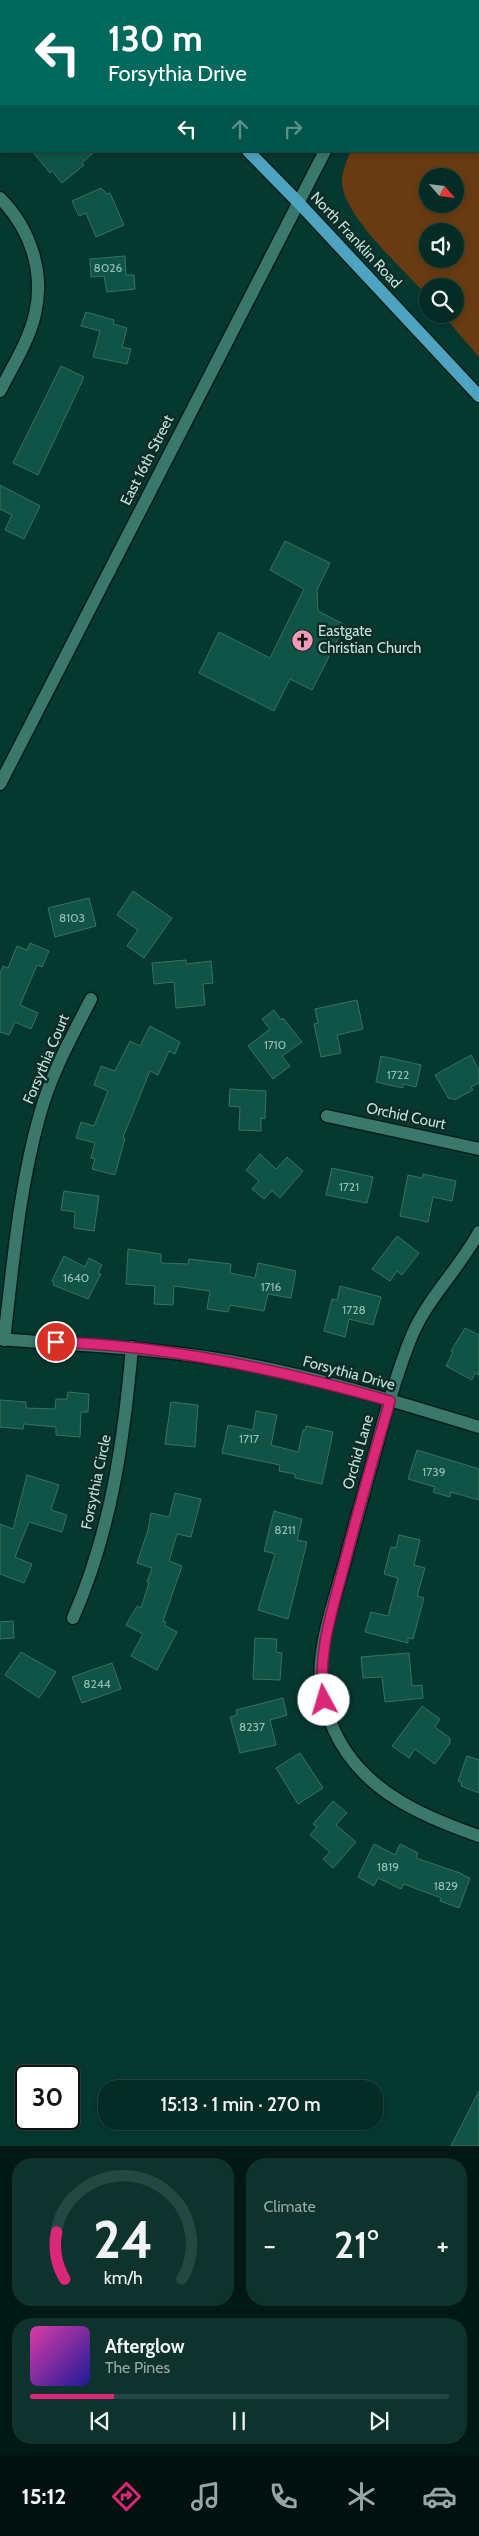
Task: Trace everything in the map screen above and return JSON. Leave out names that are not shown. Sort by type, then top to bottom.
[{"type":"main road","name":"North Franklin Road","points":[[249,152],[479,396]]},
{"type":"street","name":"East 16th Street","points":[[0,784],[324,152]]},
{"type":"street","points":[[0,198],[10,208],[26,234],[32,248],[38,285],[35,315],[0,391]]},
{"type":"street","name":"Forsythia Court","points":[[2,1339],[26,1169],[40,1112],[58,1065],[91,999]]},
{"type":"street","name":"Orchid Court","points":[[327,1116],[479,1148]]},
{"type":"street","name":"Orchid Lane","points":[[479,1232],[417,1326],[399,1369],[358,1512],[321,1661],[324,1700],[333,1729],[344,1749],[374,1783],[411,1809],[479,1836]]},
{"type":"street","name":"Forsythia Drive","points":[[2,1339],[132,1348],[250,1365],[308,1378],[479,1427]]},
{"type":"street","name":"Forsythia Circle","points":[[73,1618],[96,1555],[114,1490],[123,1438],[132,1348]]},
{"type":"shaded area","points":[[351,152],[479,152],[479,357],[450,323],[464,323],[464,278],[419,278],[419,288],[376,242],[352,210],[345,195],[342,181]]},
{"type":"building","points":[[33,152],[94,152],[82,163],[84,165],[62,183],[52,171],[50,173]]},
{"type":"building","points":[[101,188],[107,194],[110,193],[124,225],[96,237],[86,213],[79,216],[72,201]]},
{"type":"building","points":[[125,256],[126,275],[134,275],[135,289],[107,292],[104,276],[91,277],[90,259]]},
{"type":"building","points":[[86,312],[114,320],[113,324],[127,328],[122,347],[131,349],[127,364],[93,357],[100,331],[81,326]]},
{"type":"building","points":[[61,366],[84,377],[38,475],[13,463]]},
{"type":"building","points":[[0,485],[40,506],[24,539],[5,530],[12,515],[0,509]]},
{"type":"building","points":[[285,541],[330,563],[317,590],[318,611],[345,625],[312,690],[290,679],[274,711],[199,673],[219,632],[270,658],[304,589],[270,570]]},
{"type":"building","points":[[133,891],[172,918],[144,958],[127,946],[138,930],[117,915]]},
{"type":"building","points":[[89,898],[96,926],[55,937],[48,908]]},
{"type":"building","points":[[30,943],[49,951],[42,967],[37,965],[20,1005],[38,1013],[31,1029],[15,1022],[9,1035],[0,1032],[0,974],[3,966],[8,968],[17,946],[27,950]]},
{"type":"building","points":[[186,960],[186,964],[211,961],[213,983],[203,984],[205,1005],[176,1008],[174,982],[154,984],[152,963]]},
{"type":"building","points":[[357,1000],[363,1029],[337,1035],[341,1053],[321,1057],[314,1024],[318,1023],[315,1009]]},
{"type":"building","points":[[274,1010],[281,1020],[283,1018],[302,1042],[282,1056],[290,1066],[273,1079],[248,1046],[270,1029],[262,1019]]},
{"type":"building","points":[[150,1026],[180,1042],[175,1054],[169,1051],[158,1075],[150,1071],[123,1137],[125,1138],[115,1175],[92,1169],[95,1159],[91,1158],[95,1143],[76,1138],[81,1122],[94,1126],[108,1091],[94,1085],[101,1066],[115,1071],[130,1041],[140,1046]]},
{"type":"building","points":[[471,1055],[479,1070],[479,1083],[471,1087],[473,1090],[454,1100],[452,1098],[449,1099],[435,1075]]},
{"type":"building","points":[[381,1056],[421,1065],[416,1087],[403,1084],[403,1088],[376,1082]]},
{"type":"building","points":[[230,1089],[266,1091],[265,1119],[261,1118],[261,1131],[239,1130],[240,1107],[229,1106]]},
{"type":"building","points":[[260,1154],[276,1169],[287,1157],[303,1171],[280,1198],[272,1191],[264,1199],[252,1189],[259,1181],[246,1170]]},
{"type":"building","points":[[332,1168],[373,1177],[367,1203],[326,1195]]},
{"type":"building","points":[[423,1174],[456,1181],[452,1201],[433,1197],[428,1222],[400,1216],[408,1175],[422,1178]]},
{"type":"building","points":[[64,1191],[99,1196],[94,1231],[74,1228],[75,1212],[61,1210]]},
{"type":"building","points":[[397,1236],[419,1253],[402,1275],[397,1271],[390,1281],[372,1269]]},
{"type":"building","points":[[128,1249],[161,1254],[161,1263],[188,1264],[189,1259],[231,1264],[230,1273],[255,1278],[258,1263],[296,1271],[291,1298],[268,1294],[264,1311],[230,1305],[228,1312],[207,1309],[210,1291],[174,1286],[173,1305],[154,1304],[155,1286],[126,1284]]},
{"type":"building","points":[[64,1256],[85,1267],[89,1258],[102,1265],[98,1273],[101,1274],[88,1299],[53,1285],[54,1282],[52,1281]]},
{"type":"building","points":[[340,1286],[381,1297],[373,1325],[349,1319],[345,1337],[324,1331],[332,1299],[337,1300]]},
{"type":"building","points":[[465,1328],[479,1335],[479,1375],[475,1373],[472,1380],[446,1366],[453,1352],[451,1351]]},
{"type":"building","points":[[68,1392],[89,1394],[88,1412],[81,1412],[80,1437],[56,1435],[56,1427],[24,1424],[23,1429],[0,1427],[0,1400],[26,1402],[26,1408],[55,1409],[56,1399],[67,1399]]},
{"type":"building","points":[[171,1402],[198,1405],[195,1447],[165,1444]]},
{"type":"building","points":[[256,1411],[277,1415],[271,1445],[298,1452],[303,1430],[305,1430],[306,1426],[333,1432],[322,1484],[295,1478],[295,1474],[279,1471],[280,1465],[222,1453],[228,1425],[253,1430]]},
{"type":"building","points":[[417,1450],[479,1469],[479,1500],[451,1492],[450,1497],[433,1492],[435,1487],[408,1479]]},
{"type":"building","points":[[27,1475],[59,1485],[51,1510],[67,1515],[62,1532],[29,1522],[15,1557],[32,1564],[24,1583],[0,1574],[0,1524],[13,1529]]},
{"type":"building","points":[[175,1493],[201,1499],[191,1537],[177,1534],[169,1561],[182,1566],[163,1621],[166,1622],[164,1625],[177,1632],[157,1670],[131,1656],[143,1634],[126,1625],[137,1606],[141,1608],[149,1583],[147,1582],[152,1568],[137,1563],[148,1530],[151,1513],[169,1517]]},
{"type":"building","points":[[274,1511],[302,1519],[297,1540],[307,1542],[288,1619],[258,1610],[275,1554],[264,1551]]},
{"type":"building","points":[[399,1535],[420,1540],[414,1565],[425,1568],[417,1596],[424,1598],[413,1639],[408,1638],[408,1643],[365,1632],[371,1612],[388,1616],[398,1578],[384,1574],[391,1547],[396,1548]]},
{"type":"building","points":[[13,1621],[14,1638],[0,1639],[0,1622]]},
{"type":"building","points":[[255,1638],[277,1639],[276,1652],[282,1653],[280,1680],[253,1679]]},
{"type":"building","points":[[21,1652],[56,1672],[39,1698],[5,1675]]},
{"type":"building","points":[[409,1653],[412,1686],[422,1685],[423,1698],[385,1702],[382,1677],[363,1678],[361,1657]]},
{"type":"building","points":[[112,1663],[121,1689],[82,1703],[72,1677]]},
{"type":"building","points":[[283,1698],[287,1715],[270,1720],[276,1745],[240,1753],[230,1717],[237,1715],[236,1710]]},
{"type":"building","points":[[422,1706],[440,1719],[435,1727],[450,1738],[450,1743],[435,1764],[415,1749],[409,1758],[392,1746]]},
{"type":"building","points":[[300,1753],[323,1788],[298,1804],[276,1768]]},
{"type":"building","points":[[467,1756],[479,1760],[479,1793],[461,1786],[462,1783],[458,1781]]},
{"type":"building","points":[[333,1801],[347,1813],[336,1825],[356,1842],[333,1868],[323,1859],[330,1852],[310,1835],[317,1827],[313,1824]]},
{"type":"building","points":[[374,1844],[395,1855],[400,1844],[418,1853],[416,1858],[470,1878],[459,1908],[440,1901],[441,1898],[404,1884],[401,1889],[378,1878],[374,1886],[358,1877]]},
{"type":"building","points":[[479,2091],[479,2146],[451,2146]]},
{"type":"place","name":"Eastgate Christian Church","points":[[302,640]]},
{"type":"route","points":[[56,1342],[109,1345],[212,1358],[308,1378],[390,1401],[358,1512],[326,1638],[321,1661],[321,1684],[324,1700]]}]
